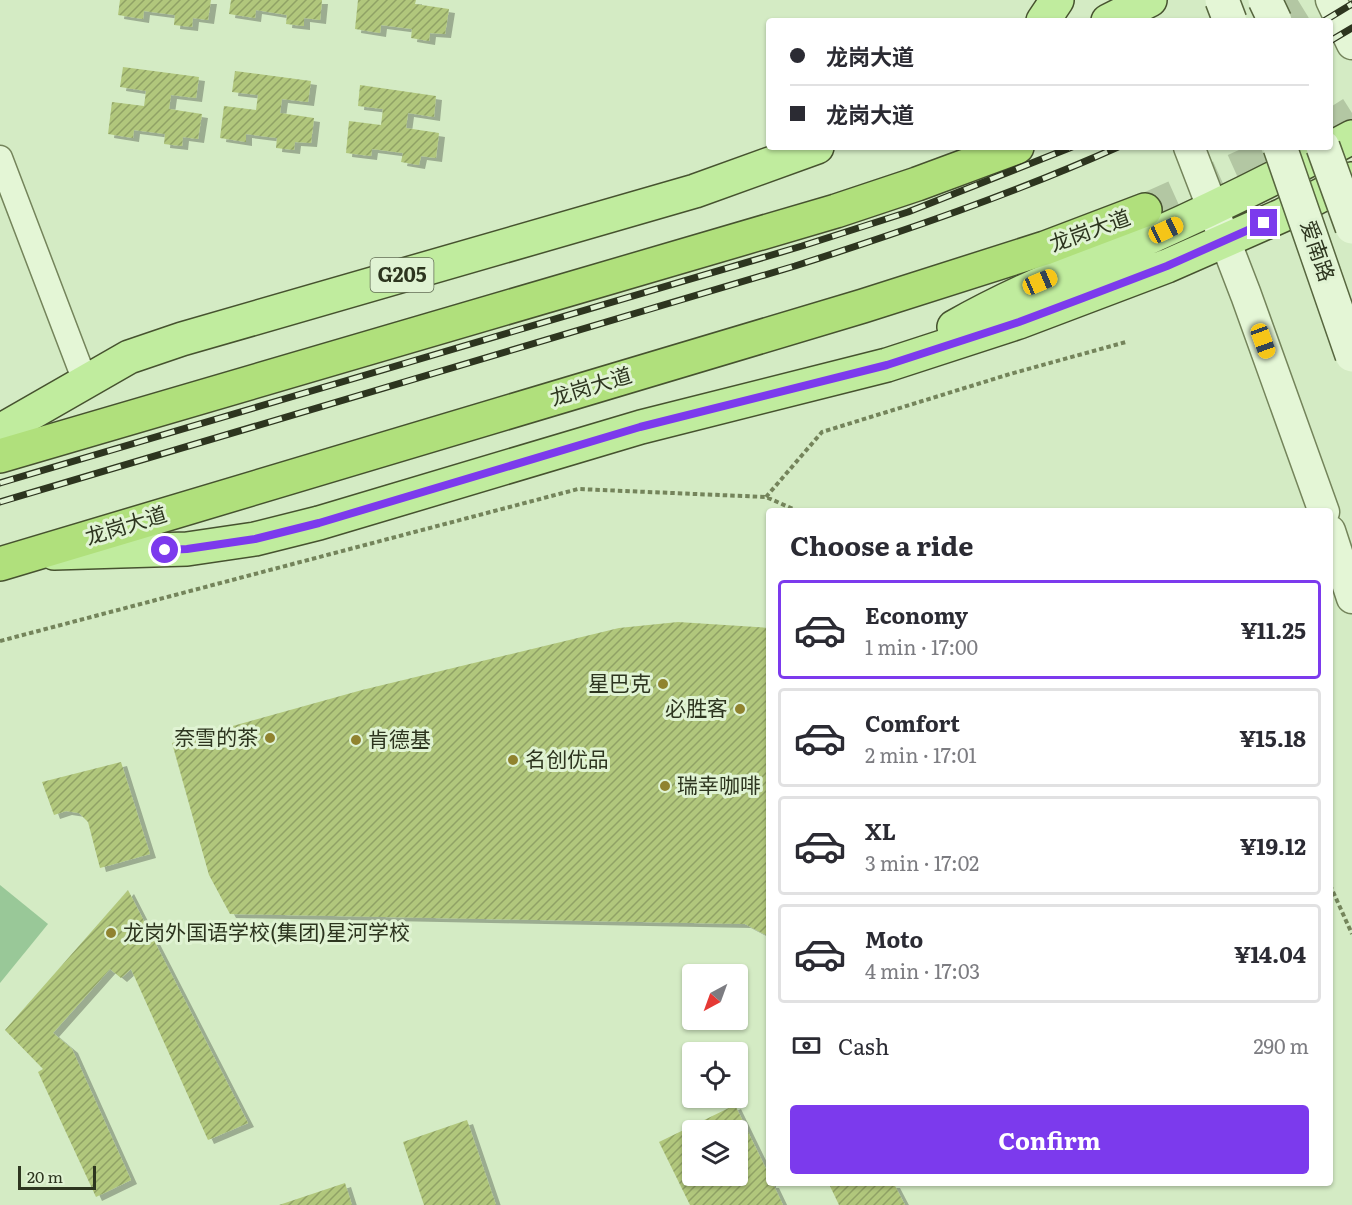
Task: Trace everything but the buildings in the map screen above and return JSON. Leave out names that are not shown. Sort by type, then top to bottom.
[{"type":"highway","points":[[0,456],[836,211],[1009,150]]},
{"type":"highway","name":"龙岗大道","points":[[0,564],[863,306],[1045,248],[1145,210]]},
{"type":"main road","points":[[1045,18],[1057,0]]},
{"type":"main road","points":[[1222,0],[1229,18]]},
{"type":"main road","points":[[1222,18],[1259,0]]},
{"type":"main road","points":[[1265,0],[1274,18]]},
{"type":"main road","points":[[1333,147],[1352,137]]},
{"type":"main road","name":"G205","points":[[0,431],[129,357],[182,339],[695,191],[809,150]]},
{"type":"main road","name":"爱南路","points":[[1281,150],[1352,355]]},
{"type":"main road","name":"爱南路","points":[[1324,150],[1352,227]]},
{"type":"main road","points":[[887,365],[972,316],[1040,282],[1153,236],[1274,179],[1328,150]]},
{"type":"main road","name":"龙岗大道","points":[[34,553],[187,549],[255,539],[319,523],[640,427],[887,365],[1019,322],[1167,266],[1283,214],[1352,179]]},
{"type":"street","points":[[1331,0],[1352,44]]},
{"type":"street","points":[[1191,150],[1323,508]]},
{"type":"street","points":[[0,158],[85,381]]},
{"type":"street","points":[[1333,540],[1352,598]]},
{"type":"path","points":[[766,497],[822,432],[1010,374],[1126,342]]},
{"type":"path","points":[[0,641],[578,489],[766,497],[791,508]]},
{"type":"path","points":[[1333,892],[1352,934]]},
{"type":"green space","points":[[0,885],[48,924],[0,983]]},
{"type":"tunnel","points":[[1277,18],[1306,0]]},
{"type":"tunnel","points":[[1333,125],[1352,113]]},
{"type":"tunnel","points":[[1145,210],[1279,150]]},
{"type":"railway","points":[[1329,18],[1352,4]]},
{"type":"railway","points":[[1333,39],[1352,28]]},
{"type":"railway","points":[[0,483],[802,246],[908,212],[1064,150]]},
{"type":"railway","points":[[0,502],[795,266],[958,211],[1111,150]]},
{"type":"place","name":"星巴克","points":[[663,684]]},
{"type":"place","name":"必胜客","points":[[740,709]]},
{"type":"place","name":"奈雪的茶","points":[[270,738]]},
{"type":"place","name":"肯德基","points":[[356,740]]},
{"type":"place","name":"名创优品","points":[[513,760]]},
{"type":"place","name":"瑞幸咖啡","points":[[665,786]]},
{"type":"place","name":"龙岗外国语学校(集团)星河学校","points":[[111,933]]},
{"type":"route","points":[[165,550],[255,539],[319,523],[640,427],[887,365],[1019,322],[1083,298],[1167,266],[1264,223]]}]
